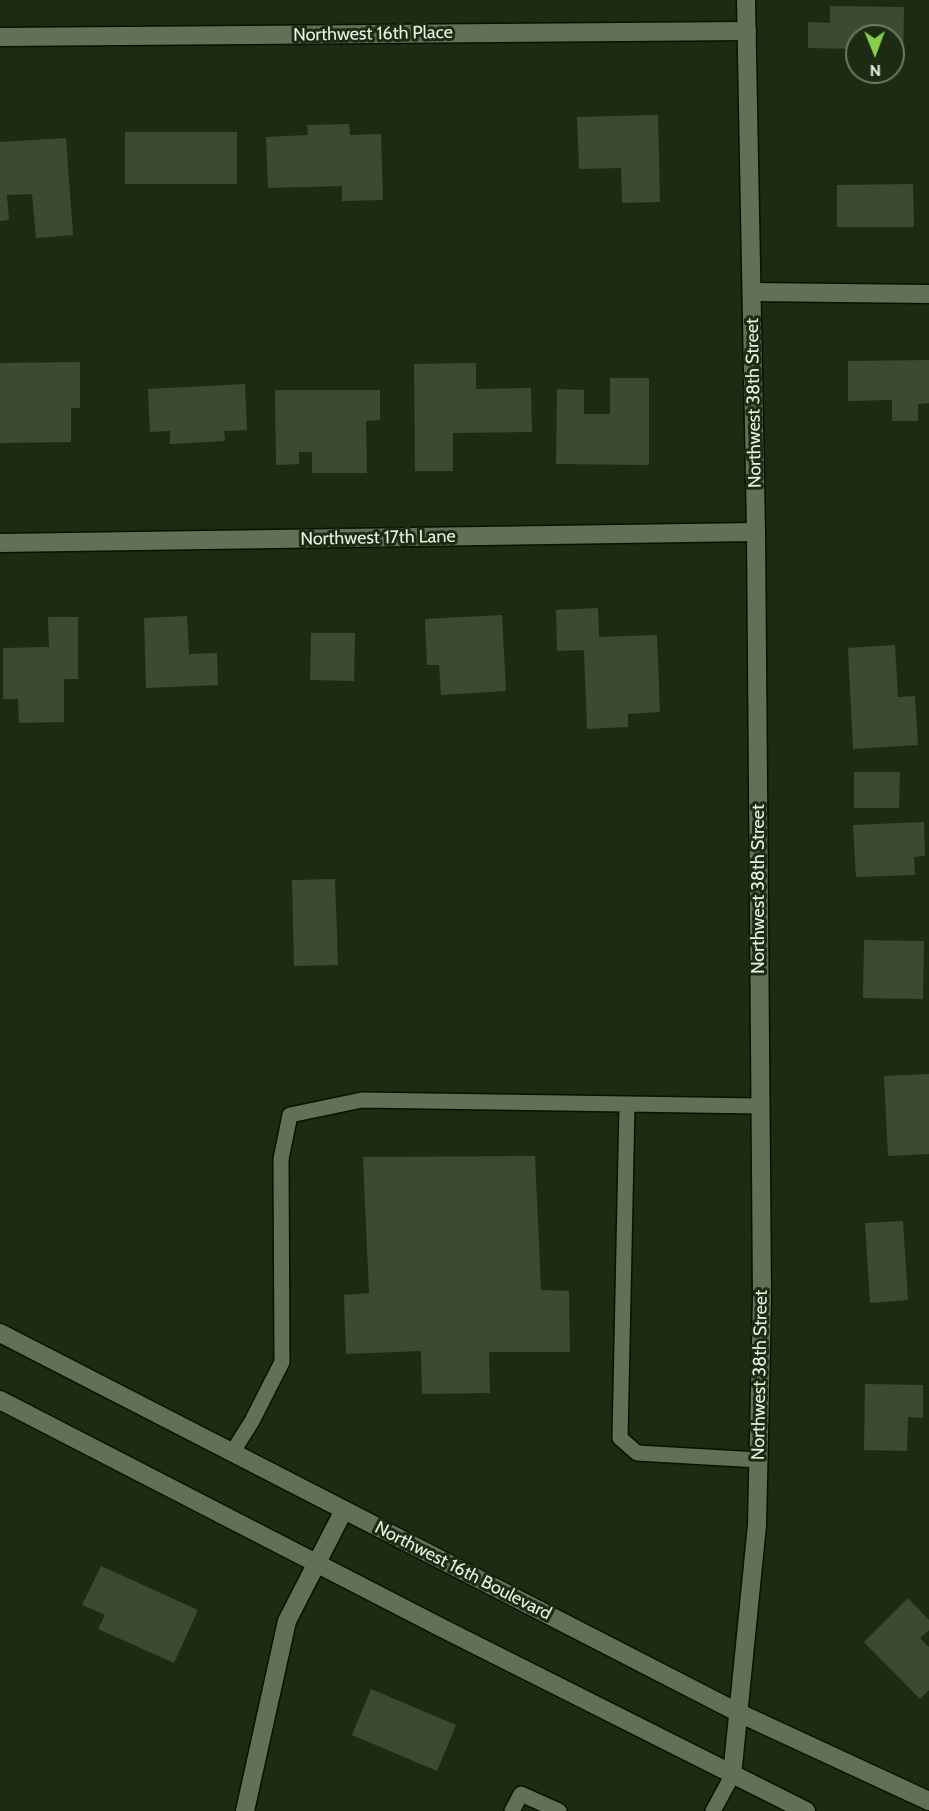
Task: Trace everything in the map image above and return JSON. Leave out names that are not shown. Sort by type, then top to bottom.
[{"type":"street","name":"Northwest 38th Street","points":[[732,1776],[757,1525],[762,1297],[756,532],[746,0]]},
{"type":"street","name":"Northwest 16th Place","points":[[0,38],[747,31]]},
{"type":"street","points":[[752,292],[929,294]]},
{"type":"street","name":"Northwest 17th Lane","points":[[0,543],[756,532]]},
{"type":"street","name":"Northwest 16th Boulevard","points":[[0,1333],[739,1713],[929,1801]]},
{"type":"street","points":[[0,1400],[732,1776],[806,1811]]},
{"type":"street","points":[[245,1811],[287,1621],[344,1510]]},
{"type":"lane","points":[[232,1453],[252,1421],[282,1362],[281,1159],[290,1115],[362,1100],[760,1106]]},
{"type":"lane","points":[[627,1105],[620,1437],[637,1453],[759,1460]]},
{"type":"lane","points":[[713,1811],[732,1776]]},
{"type":"lane","points":[[512,1811],[521,1794],[559,1811]]},
{"type":"building","points":[[830,6],[904,7],[904,24],[845,24],[845,49],[808,48],[808,22],[830,23]]},
{"type":"building","points":[[658,115],[660,202],[622,203],[621,168],[579,169],[577,117]]},
{"type":"building","points":[[349,124],[350,135],[381,134],[383,200],[342,201],[342,186],[268,188],[266,137],[308,135],[307,125]]},
{"type":"building","points":[[125,132],[237,132],[237,184],[125,184]]},
{"type":"building","points":[[66,138],[73,235],[36,238],[32,194],[7,195],[9,220],[0,221],[0,142]]},
{"type":"building","points":[[913,184],[914,227],[837,227],[837,185]]},
{"type":"building","points":[[929,360],[929,403],[918,404],[918,421],[892,421],[892,400],[848,401],[848,361]]},
{"type":"building","points":[[80,362],[80,408],[71,408],[71,442],[0,443],[0,363]]},
{"type":"building","points":[[476,363],[476,389],[531,388],[532,432],[453,433],[453,471],[415,471],[414,364]]},
{"type":"building","points":[[610,378],[649,378],[649,465],[556,464],[557,389],[584,390],[584,414],[610,414]]},
{"type":"building","points":[[245,384],[247,430],[224,431],[225,441],[170,444],[170,431],[150,432],[148,389]]},
{"type":"building","points":[[275,390],[380,390],[380,420],[366,421],[367,473],[312,473],[312,452],[299,452],[299,464],[276,465]]},
{"type":"building","points":[[598,608],[599,637],[657,635],[660,712],[628,714],[628,727],[587,729],[584,650],[557,651],[556,610]]},
{"type":"building","points":[[502,615],[506,691],[441,695],[439,665],[427,665],[425,619]]},
{"type":"building","points":[[187,616],[189,654],[217,653],[218,685],[146,688],[144,618]]},
{"type":"building","points":[[48,617],[78,617],[78,679],[64,679],[64,722],[19,723],[18,699],[3,699],[3,648],[49,647]]},
{"type":"building","points":[[311,633],[355,633],[354,681],[310,680]]},
{"type":"building","points":[[895,645],[898,697],[915,696],[918,745],[853,749],[848,648]]},
{"type":"building","points":[[854,772],[900,772],[899,808],[854,808]]},
{"type":"building","points":[[924,822],[925,856],[914,857],[915,875],[856,877],[853,825]]},
{"type":"building","points":[[335,879],[338,965],[294,966],[292,880]]},
{"type":"building","points":[[864,940],[924,941],[923,999],[863,998]]},
{"type":"building","points":[[929,1074],[929,1154],[888,1156],[884,1076]]},
{"type":"building","points":[[535,1156],[541,1290],[569,1291],[570,1352],[489,1352],[490,1393],[422,1394],[421,1351],[346,1354],[344,1295],[369,1293],[363,1157]]},
{"type":"building","points":[[903,1221],[908,1300],[870,1303],[865,1223]]},
{"type":"building","points":[[865,1384],[923,1385],[923,1418],[908,1417],[907,1451],[864,1450]]},
{"type":"building","points":[[101,1566],[198,1610],[174,1663],[98,1629],[105,1615],[82,1605]]},
{"type":"building","points":[[908,1598],[929,1620],[929,1630],[920,1638],[929,1647],[929,1690],[920,1699],[864,1642]]},
{"type":"building","points":[[371,1689],[456,1725],[437,1771],[352,1735]]}]
